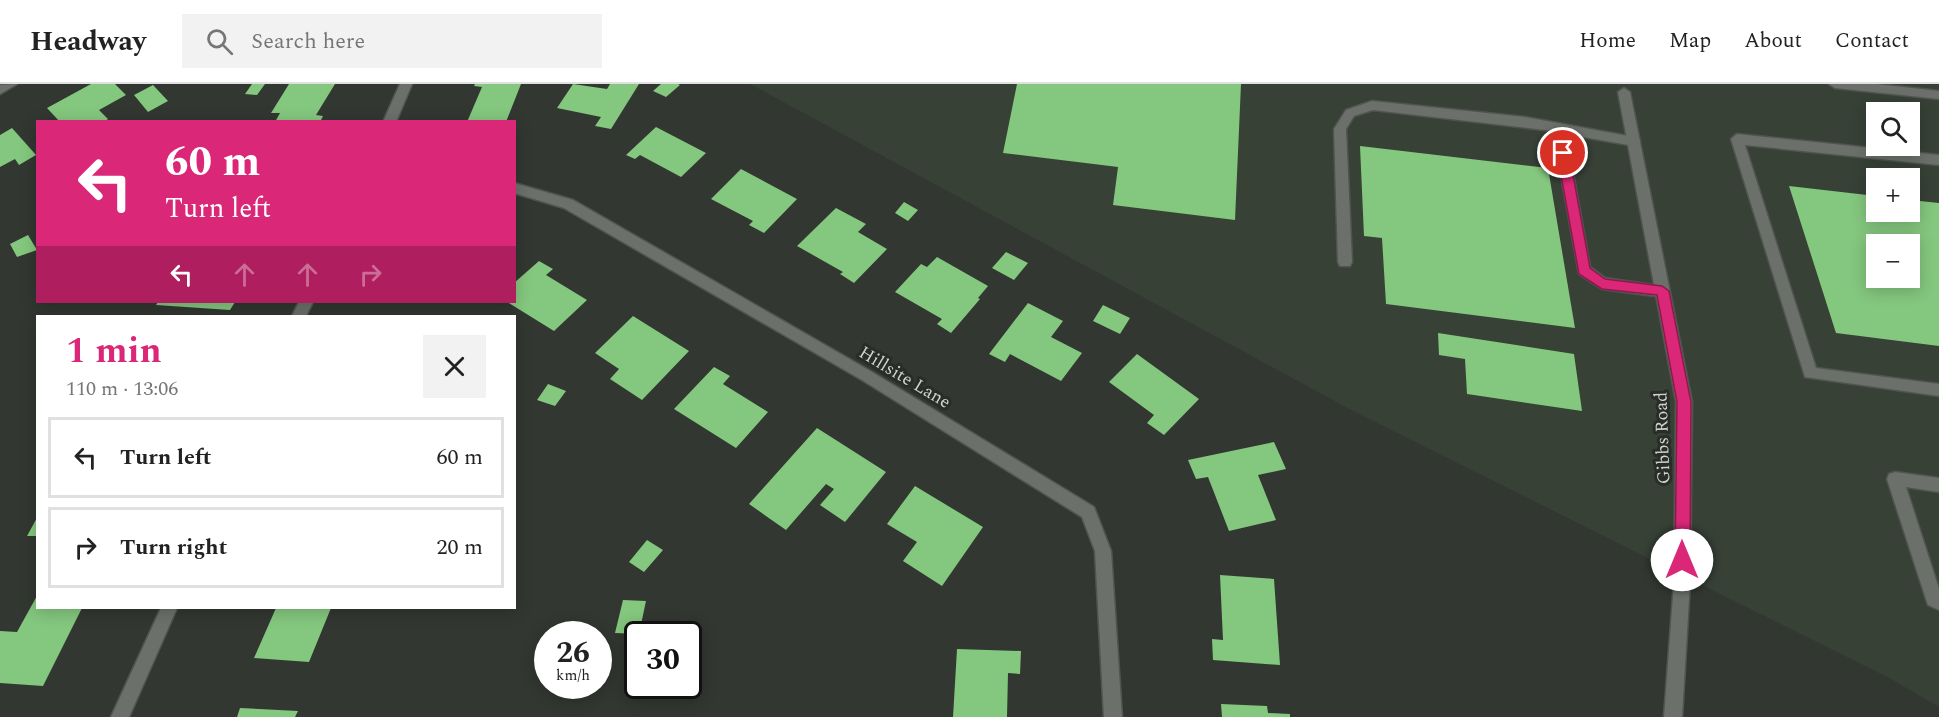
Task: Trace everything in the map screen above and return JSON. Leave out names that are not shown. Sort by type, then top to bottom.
[{"type":"street","points":[[0,90],[11,84]]},
{"type":"street","points":[[390,120],[406,84]]},
{"type":"street","points":[[1835,84],[1939,95]]},
{"type":"street","name":"Gibbs Road","points":[[1624,92],[1684,402],[1682,582],[1673,717]]},
{"type":"street","points":[[1345,262],[1340,129],[1350,113],[1371,105],[1525,122],[1634,141]]},
{"type":"street","points":[[1559,129],[1584,270],[1602,284],[1662,291]]},
{"type":"street","points":[[1939,160],[1737,139],[1810,373],[1939,390]]},
{"type":"street","name":"Hillsite Lane","points":[[516,189],[568,204],[660,259],[867,376],[1088,512],[1103,551],[1113,717]]},
{"type":"street","points":[[1939,484],[1895,479],[1934,599],[1939,602]]},
{"type":"street","points":[[120,717],[169,609]]},
{"type":"shaded area","points":[[750,84],[1939,84],[1939,707],[1889,678],[1353,411]]},
{"type":"building","points":[[91,84],[115,84],[126,95],[99,110],[107,120],[58,120],[47,108]]},
{"type":"building","points":[[252,84],[265,84],[257,95],[245,94]]},
{"type":"building","points":[[289,84],[335,84],[316,115],[323,116],[321,120],[276,120],[280,113],[271,113]]},
{"type":"building","points":[[475,84],[521,84],[507,120],[468,120],[482,87],[474,86]]},
{"type":"building","points":[[573,84],[607,89],[610,84],[639,84],[611,129],[595,126],[601,117],[557,108]]},
{"type":"building","points":[[661,84],[680,85],[666,97],[653,91]]},
{"type":"building","points":[[1017,84],[1241,84],[1235,220],[1113,205],[1118,167],[1003,153]]},
{"type":"building","points":[[153,85],[168,101],[148,112],[134,95]]},
{"type":"building","points":[[656,127],[706,153],[681,177],[640,155],[635,159],[626,155]]},
{"type":"building","points":[[12,128],[36,155],[19,165],[15,159],[0,167],[0,135]]},
{"type":"building","points":[[1360,146],[1548,168],[1575,328],[1386,304],[1382,238],[1364,236]]},
{"type":"building","points":[[741,169],[797,199],[764,233],[749,225],[753,221],[711,199]]},
{"type":"building","points":[[1789,186],[1866,195],[1866,222],[1920,222],[1920,201],[1939,203],[1939,346],[1836,333]]},
{"type":"building","points":[[904,202],[918,210],[908,221],[895,213]]},
{"type":"building","points":[[836,208],[866,224],[858,232],[887,249],[854,283],[840,274],[843,272],[797,246]]},
{"type":"building","points":[[28,235],[36,250],[17,257],[10,244]]},
{"type":"building","points":[[1006,252],[1028,263],[1014,280],[992,268]]},
{"type":"building","points":[[937,257],[988,286],[951,333],[937,324],[942,319],[895,292],[921,264],[927,267]]},
{"type":"building","points":[[539,261],[553,269],[546,275],[587,300],[554,331],[509,303],[516,303],[516,281]]},
{"type":"building","points":[[157,303],[234,303],[230,310],[156,305]]},
{"type":"building","points":[[1028,303],[1063,321],[1051,337],[1082,353],[1061,381],[1010,354],[1005,362],[989,354]]},
{"type":"building","points":[[1103,305],[1130,318],[1120,334],[1093,321]]},
{"type":"building","points":[[633,316],[689,351],[642,400],[610,379],[619,369],[595,353]]},
{"type":"building","points":[[1438,333],[1574,354],[1582,411],[1467,394],[1465,359],[1439,355]]},
{"type":"building","points":[[1137,354],[1199,399],[1164,435],[1147,423],[1154,415],[1109,382]]},
{"type":"building","points":[[714,367],[730,376],[723,384],[768,412],[736,448],[674,409]]},
{"type":"building","points":[[548,384],[566,391],[555,406],[537,400]]},
{"type":"building","points":[[817,428],[886,472],[845,522],[820,505],[834,489],[826,484],[786,530],[749,504]]},
{"type":"building","points":[[1274,442],[1286,469],[1258,475],[1276,520],[1229,531],[1208,477],[1196,479],[1188,460]]},
{"type":"building","points":[[915,486],[983,527],[942,586],[903,561],[917,542],[887,524]]},
{"type":"building","points":[[36,520],[36,536],[27,536]]},
{"type":"building","points":[[647,540],[663,550],[644,572],[629,562]]},
{"type":"building","points":[[1220,575],[1274,579],[1280,665],[1213,660],[1212,639],[1223,640]]},
{"type":"building","points":[[36,598],[36,609],[82,609],[43,686],[0,683],[0,631],[17,632]]},
{"type":"building","points":[[623,600],[646,601],[642,621],[624,621],[624,633],[615,633]]},
{"type":"building","points":[[276,609],[331,609],[309,662],[254,658]]},
{"type":"building","points":[[957,649],[1021,651],[1020,674],[1008,673],[1007,717],[953,717]]},
{"type":"building","points":[[1221,704],[1267,706],[1268,713],[1290,714],[1290,717],[1222,717]]},
{"type":"building","points":[[240,708],[298,711],[295,717],[237,717]]},
{"type":"route","points":[[1563,153],[1584,270],[1602,284],[1662,291],[1684,402],[1682,560]]}]
